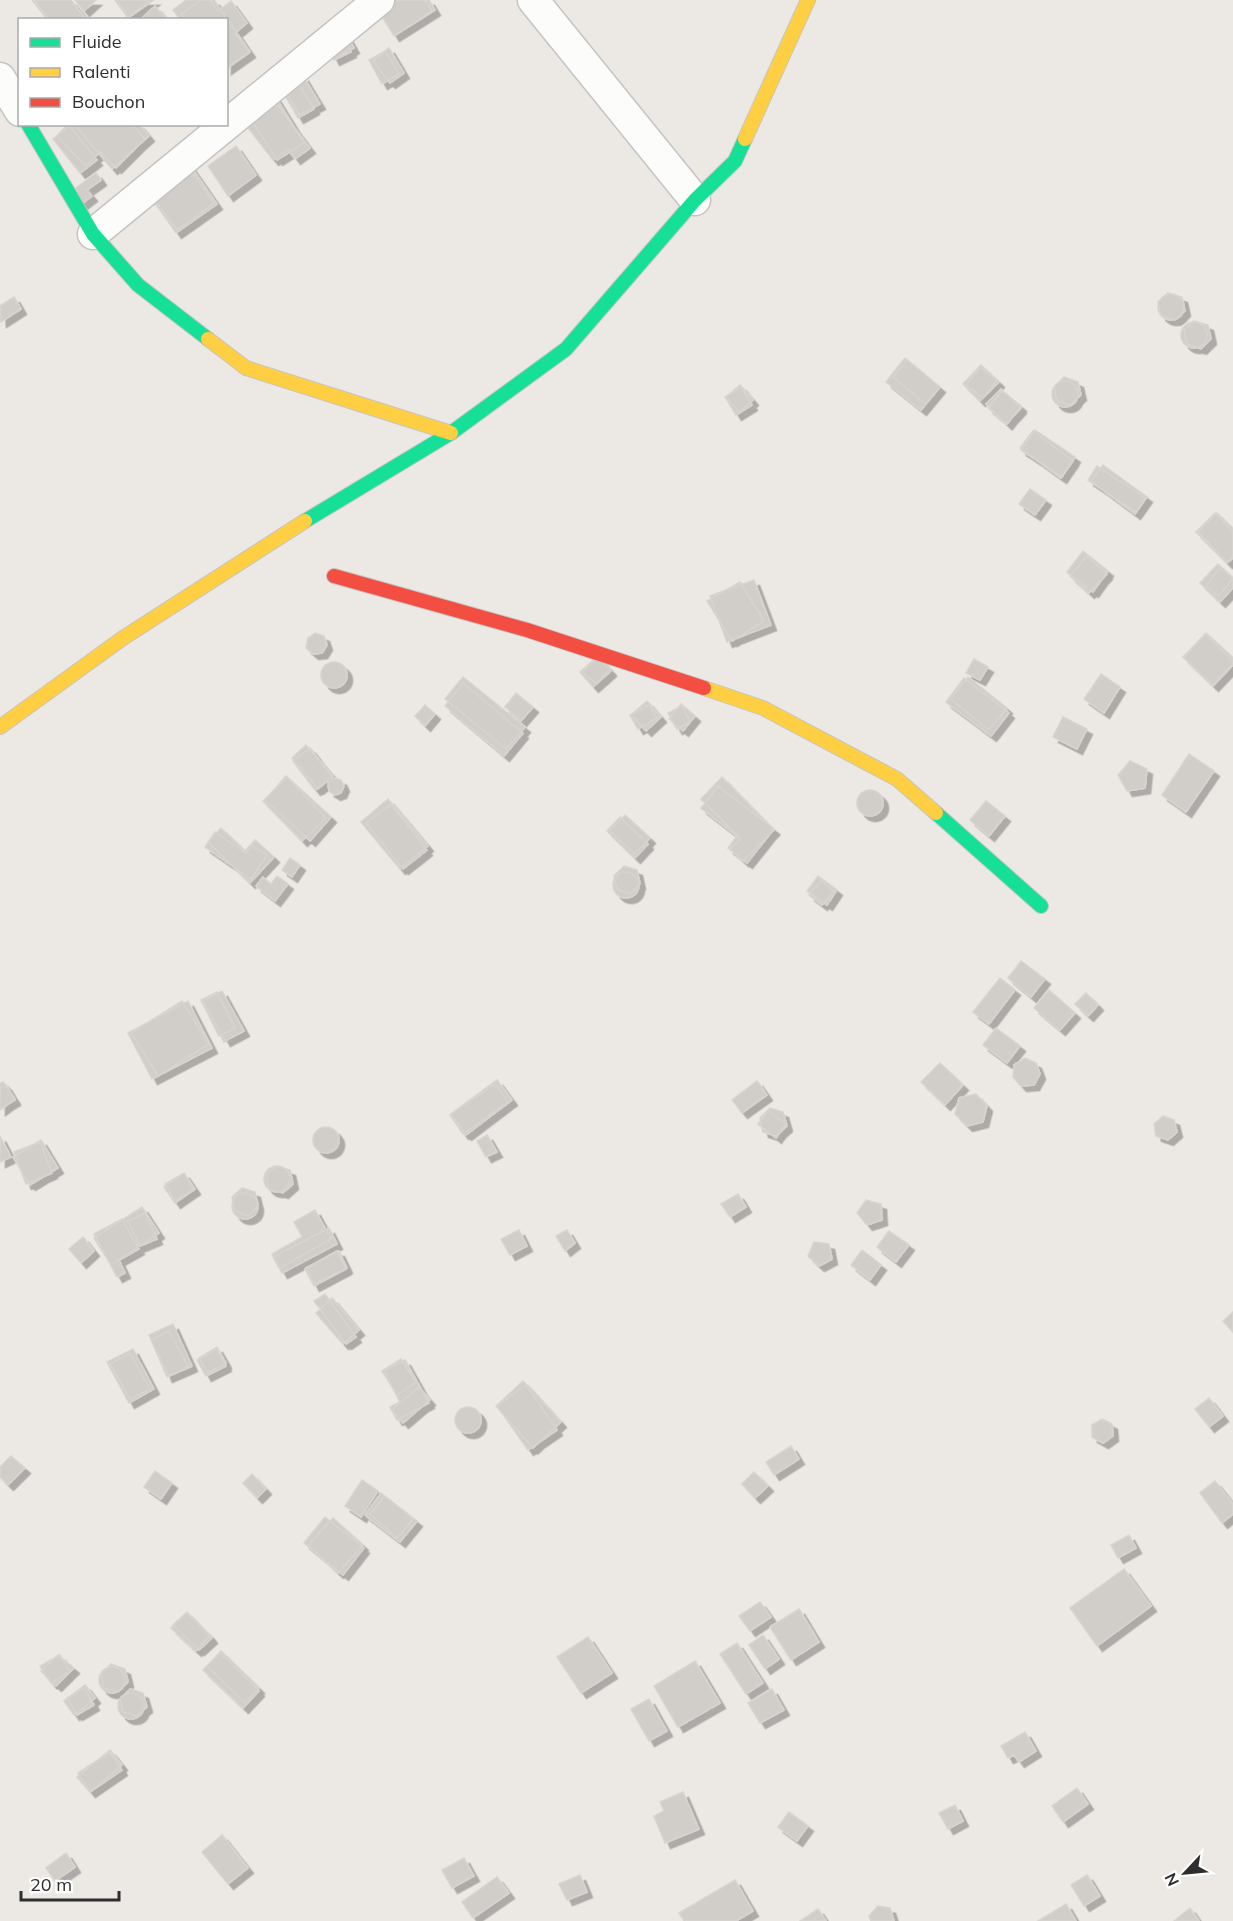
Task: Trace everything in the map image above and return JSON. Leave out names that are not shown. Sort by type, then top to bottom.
[{"type":"street","points":[[228,124],[379,0]]},
{"type":"street","points":[[534,0],[695,200]]},
{"type":"street","points":[[0,727],[123,638],[313,516],[452,433],[566,349],[695,200],[735,161],[808,0]]},
{"type":"street","points":[[0,78],[18,108]]},
{"type":"street","points":[[29,126],[93,234],[138,285],[246,368],[452,433]]},
{"type":"street","points":[[93,234],[225,126]]},
{"type":"street","points":[[334,576],[527,630],[763,708],[897,779],[1041,906]]},
{"type":"building","points":[[32,0],[71,0],[85,18],[46,18]]},
{"type":"building","points":[[34,0],[71,0],[84,18],[48,18]]},
{"type":"building","points":[[75,0],[96,0],[84,11]]},
{"type":"building","points":[[115,0],[154,0],[128,18]]},
{"type":"building","points":[[116,0],[150,0],[129,17]]},
{"type":"building","points":[[186,0],[210,0],[218,11],[231,1],[247,23],[235,33],[249,52],[228,67],[228,18],[179,18],[173,10]]},
{"type":"building","points":[[201,0],[214,0],[226,18],[184,18],[181,14]]},
{"type":"building","points":[[372,0],[429,0],[435,10],[394,36]]},
{"type":"building","points":[[376,0],[425,0],[432,11],[394,36],[373,2]]},
{"type":"building","points":[[155,6],[165,18],[142,18]]},
{"type":"building","points":[[228,20],[250,52],[228,68]]},
{"type":"building","points":[[345,32],[354,48],[336,58],[327,41]]},
{"type":"building","points":[[343,36],[351,52],[334,60],[327,44]]},
{"type":"building","points":[[389,48],[404,73],[390,83],[373,61]]},
{"type":"building","points":[[385,51],[399,74],[382,84],[369,60]]},
{"type":"building","points":[[294,76],[314,109],[298,118],[279,85]]},
{"type":"building","points":[[303,76],[320,104],[299,115],[283,87]]},
{"type":"building","points":[[269,94],[310,148],[295,159],[288,149],[273,160],[239,116]]},
{"type":"building","points":[[275,96],[304,143],[277,160],[247,113]]},
{"type":"building","points":[[66,126],[134,126],[145,139],[116,168],[100,152],[86,166],[57,136]]},
{"type":"building","points":[[70,126],[97,160],[80,173],[53,139]]},
{"type":"building","points":[[76,126],[141,126],[149,136],[112,169]]},
{"type":"building","points":[[236,146],[256,175],[228,196],[208,166]]},
{"type":"building","points":[[187,161],[217,204],[176,233],[146,190]]},
{"type":"building","points":[[186,164],[214,203],[177,230],[148,191]]},
{"type":"building","points":[[96,173],[101,180],[87,190],[92,196],[78,207],[68,194]]},
{"type":"building","points":[[1168,293],[1182,297],[1185,311],[1175,320],[1161,316],[1158,302]]},
{"type":"building","points":[[1171,294],[1180,298],[1184,307],[1180,316],[1171,320],[1162,316],[1158,307],[1162,298]]},
{"type":"building","points":[[14,297],[21,309],[1,322],[0,306]]},
{"type":"building","points":[[1194,321],[1208,325],[1211,339],[1201,349],[1187,344],[1184,330]]},
{"type":"building","points":[[1194,322],[1203,326],[1207,335],[1203,344],[1194,348],[1185,344],[1181,335],[1185,326]]},
{"type":"building","points":[[905,358],[940,387],[921,410],[886,382]]},
{"type":"building","points":[[907,360],[940,387],[926,404],[893,377]]},
{"type":"building","points":[[981,365],[999,382],[980,401],[963,384]]},
{"type":"building","points":[[980,367],[997,380],[983,398],[966,385]]},
{"type":"building","points":[[1064,377],[1078,382],[1081,395],[1070,405],[1057,401],[1054,387]]},
{"type":"building","points":[[1065,381],[1074,385],[1078,394],[1074,403],[1065,407],[1056,403],[1052,394],[1056,385]]},
{"type":"building","points":[[740,385],[753,400],[739,412],[726,397]]},
{"type":"building","points":[[741,387],[752,405],[736,415],[725,397]]},
{"type":"building","points":[[1001,389],[1021,408],[1006,424],[986,404]]},
{"type":"building","points":[[1002,391],[1021,406],[1007,424],[988,408]]},
{"type":"building","points":[[1035,430],[1075,457],[1062,477],[1021,450]]},
{"type":"building","points":[[1033,431],[1073,461],[1061,478],[1020,448]]},
{"type":"building","points":[[1103,465],[1147,497],[1135,514],[1091,481]]},
{"type":"building","points":[[1097,466],[1145,498],[1136,512],[1088,480]]},
{"type":"building","points":[[1030,489],[1046,500],[1035,515],[1019,504]]},
{"type":"building","points":[[1215,513],[1233,532],[1233,558],[1227,563],[1196,532]]},
{"type":"building","points":[[1217,513],[1233,529],[1233,557],[1227,562],[1198,532]]},
{"type":"building","points":[[1083,551],[1108,571],[1093,592],[1067,572]]},
{"type":"building","points":[[1087,556],[1107,574],[1089,593],[1070,576]]},
{"type":"building","points":[[1218,564],[1233,578],[1233,588],[1220,602],[1200,583]]},
{"type":"building","points":[[1220,568],[1233,578],[1219,596],[1206,586]]},
{"type":"building","points":[[754,580],[771,625],[727,642],[710,596]]},
{"type":"building","points":[[740,582],[764,621],[732,641],[707,601]]},
{"type":"building","points":[[315,633],[324,636],[327,645],[322,653],[313,654],[306,648],[308,638]]},
{"type":"building","points":[[1206,633],[1233,658],[1233,663],[1213,685],[1184,658]]},
{"type":"building","points":[[1205,634],[1233,661],[1233,665],[1213,686],[1183,657]]},
{"type":"building","points":[[598,656],[611,671],[593,687],[580,672]]},
{"type":"building","points":[[596,657],[610,669],[596,684],[583,672]]},
{"type":"building","points":[[974,659],[988,667],[980,680],[966,673]]},
{"type":"building","points":[[334,662],[343,666],[347,675],[343,684],[334,688],[325,684],[321,675],[325,666]]},
{"type":"building","points":[[1101,674],[1120,687],[1104,713],[1084,699]]},
{"type":"building","points":[[463,677],[525,727],[506,749],[445,699]]},
{"type":"building","points":[[968,677],[1007,708],[989,730],[951,699]]},
{"type":"building","points":[[964,678],[1009,713],[991,736],[946,702]]},
{"type":"building","points":[[463,683],[523,733],[504,756],[445,706]]},
{"type":"building","points":[[516,693],[533,707],[521,721],[505,707]]},
{"type":"building","points":[[647,701],[661,717],[646,731],[631,715]]},
{"type":"building","points":[[681,704],[695,716],[683,731],[669,719]]},
{"type":"building","points":[[425,705],[435,714],[425,726],[415,716]]},
{"type":"building","points":[[649,705],[657,718],[638,729],[630,715]]},
{"type":"building","points":[[682,706],[690,722],[677,729],[668,713]]},
{"type":"building","points":[[1063,717],[1087,729],[1077,749],[1053,737]]},
{"type":"building","points":[[306,745],[333,776],[318,789],[292,758]]},
{"type":"building","points":[[310,748],[332,777],[315,790],[293,761]]},
{"type":"building","points":[[1189,754],[1214,771],[1186,812],[1162,795]]},
{"type":"building","points":[[1130,761],[1147,769],[1145,788],[1127,791],[1118,775]]},
{"type":"building","points":[[286,776],[331,817],[310,841],[265,800]]},
{"type":"building","points":[[287,777],[326,818],[302,841],[263,801]]},
{"type":"building","points":[[722,777],[774,830],[743,861],[730,849],[741,839],[701,799]]},
{"type":"building","points":[[334,778],[341,780],[344,786],[341,793],[335,795],[329,791],[328,783]]},
{"type":"building","points":[[718,786],[774,829],[747,863],[728,848],[737,836],[701,808]]},
{"type":"building","points":[[870,790],[879,794],[883,803],[879,812],[870,816],[861,812],[857,803],[861,794]]},
{"type":"building","points":[[388,799],[428,846],[400,869],[361,822]]},
{"type":"building","points":[[986,801],[1005,816],[989,836],[970,820]]},
{"type":"building","points":[[391,804],[427,850],[403,869],[366,823]]},
{"type":"building","points":[[625,815],[650,838],[635,854],[610,831]]},
{"type":"building","points":[[620,817],[648,844],[635,858],[607,831]]},
{"type":"building","points":[[221,828],[245,851],[255,840],[274,857],[250,883],[208,842]]},
{"type":"building","points":[[215,832],[246,853],[251,845],[267,855],[251,879],[205,847]]},
{"type":"building","points":[[290,858],[300,865],[292,877],[282,870]]},
{"type":"building","points":[[624,866],[637,870],[640,884],[630,894],[617,889],[614,876]]},
{"type":"building","points":[[626,872],[635,876],[639,885],[635,894],[626,898],[617,894],[613,885],[617,876]]},
{"type":"building","points":[[277,876],[288,884],[275,901],[256,886],[263,877],[271,884]]},
{"type":"building","points":[[818,876],[837,890],[827,905],[807,891]]},
{"type":"building","points":[[821,880],[834,891],[822,905],[809,895]]},
{"type":"building","points":[[1021,961],[1045,979],[1031,997],[1008,978]]},
{"type":"building","points":[[1000,978],[1015,990],[989,1024],[973,1012]]},
{"type":"building","points":[[1049,990],[1075,1013],[1060,1030],[1034,1008]]},
{"type":"building","points":[[222,991],[244,1031],[225,1041],[203,1001]]},
{"type":"building","points":[[217,992],[235,1028],[219,1036],[201,1000]]},
{"type":"building","points":[[1086,993],[1098,1005],[1088,1016],[1075,1004]]},
{"type":"building","points":[[182,1001],[209,1044],[158,1076],[131,1033]]},
{"type":"building","points":[[188,1001],[212,1048],[152,1079],[128,1033]]},
{"type":"building","points":[[996,1028],[1020,1046],[1007,1063],[983,1045]]},
{"type":"building","points":[[1025,1058],[1036,1063],[1040,1074],[1034,1085],[1021,1086],[1013,1077],[1014,1065]]},
{"type":"building","points":[[940,1063],[963,1085],[945,1105],[921,1082]]},
{"type":"building","points":[[497,1080],[512,1100],[466,1135],[451,1114]]},
{"type":"building","points":[[757,1081],[767,1095],[742,1113],[732,1100]]},
{"type":"building","points":[[3,1082],[15,1099],[0,1110],[0,1084]]},
{"type":"building","points":[[495,1084],[508,1102],[463,1134],[450,1115]]},
{"type":"building","points":[[6,1085],[15,1100],[0,1109],[0,1088]]},
{"type":"building","points":[[976,1094],[987,1106],[983,1122],[967,1126],[955,1114],[959,1098]]},
{"type":"building","points":[[770,1108],[783,1112],[787,1126],[776,1136],[763,1132],[760,1118]]},
{"type":"building","points":[[768,1111],[786,1124],[776,1138],[758,1124]]},
{"type":"building","points":[[1163,1116],[1174,1120],[1177,1132],[1168,1140],[1156,1136],[1154,1124]]},
{"type":"building","points":[[326,1127],[335,1131],[339,1140],[335,1149],[326,1153],[317,1149],[313,1140],[317,1131]]},
{"type":"building","points":[[487,1135],[497,1152],[486,1157],[477,1141]]},
{"type":"building","points":[[0,1136],[11,1157],[0,1162]]},
{"type":"building","points":[[41,1140],[58,1168],[30,1185],[13,1157]]},
{"type":"building","points":[[40,1142],[52,1173],[26,1184],[14,1152]]},
{"type":"building","points":[[276,1166],[290,1170],[293,1184],[283,1193],[269,1189],[266,1175]]},
{"type":"building","points":[[277,1166],[286,1170],[290,1179],[286,1188],[277,1192],[268,1188],[264,1179],[268,1170]]},
{"type":"building","points":[[184,1173],[195,1189],[175,1203],[164,1187]]},
{"type":"building","points":[[184,1173],[194,1190],[175,1201],[165,1184]]},
{"type":"building","points":[[242,1188],[255,1192],[258,1206],[248,1216],[235,1211],[232,1197]]},
{"type":"building","points":[[245,1193],[254,1197],[258,1206],[254,1215],[245,1219],[236,1215],[232,1206],[236,1197]]},
{"type":"building","points":[[738,1194],[746,1207],[730,1217],[721,1204]]},
{"type":"building","points":[[866,1200],[881,1204],[882,1220],[867,1225],[857,1213]]},
{"type":"building","points":[[142,1207],[159,1233],[111,1265],[94,1238]]},
{"type":"building","points":[[315,1210],[331,1239],[280,1268],[272,1254],[302,1237],[294,1222]]},
{"type":"building","points":[[145,1213],[157,1239],[140,1246],[128,1221]]},
{"type":"building","points":[[122,1219],[139,1249],[119,1260],[125,1273],[117,1277],[94,1234]]},
{"type":"building","points":[[329,1228],[337,1244],[282,1273],[273,1257]]},
{"type":"building","points":[[519,1230],[527,1246],[510,1255],[501,1239]]},
{"type":"building","points":[[567,1230],[575,1243],[565,1251],[556,1236]]},
{"type":"building","points":[[889,1231],[909,1245],[896,1262],[877,1247]]},
{"type":"building","points":[[83,1237],[94,1251],[81,1263],[69,1249]]},
{"type":"building","points":[[814,1242],[829,1244],[832,1259],[819,1266],[808,1256]]},
{"type":"building","points":[[862,1250],[881,1265],[870,1280],[851,1265]]},
{"type":"building","points":[[337,1251],[346,1269],[314,1286],[305,1269]]},
{"type":"building","points":[[339,1251],[347,1268],[314,1284],[306,1268]]},
{"type":"building","points":[[325,1294],[356,1337],[346,1344],[314,1301]]},
{"type":"building","points":[[332,1298],[359,1330],[343,1344],[316,1313]]},
{"type":"building","points":[[1233,1312],[1233,1332],[1223,1321]]},
{"type":"building","points":[[173,1324],[192,1366],[167,1377],[149,1335]]},
{"type":"building","points":[[169,1331],[188,1367],[169,1376],[151,1340]]},
{"type":"building","points":[[217,1347],[226,1363],[208,1373],[199,1358]]},
{"type":"building","points":[[133,1349],[154,1389],[129,1403],[107,1362]]},
{"type":"building","points":[[217,1349],[226,1366],[206,1376],[197,1360]]},
{"type":"building","points":[[130,1353],[150,1389],[130,1399],[110,1364]]},
{"type":"building","points":[[401,1359],[416,1382],[397,1395],[382,1371]]},
{"type":"building","points":[[405,1360],[429,1403],[397,1420],[390,1407],[400,1402],[384,1371]]},
{"type":"building","points":[[523,1381],[561,1422],[533,1448],[496,1406]]},
{"type":"building","points":[[526,1385],[557,1430],[528,1450],[497,1406]]},
{"type":"building","points":[[419,1387],[430,1400],[403,1423],[392,1410]]},
{"type":"building","points":[[1209,1398],[1223,1416],[1209,1427],[1195,1409]]},
{"type":"building","points":[[468,1407],[477,1411],[481,1420],[477,1429],[468,1433],[459,1429],[455,1420],[459,1411]]},
{"type":"building","points":[[1102,1419],[1112,1424],[1113,1436],[1103,1443],[1092,1437],[1092,1425]]},
{"type":"building","points":[[791,1446],[799,1459],[774,1475],[766,1462]]},
{"type":"building","points":[[11,1456],[25,1468],[8,1485],[0,1477],[0,1467]]},
{"type":"building","points":[[155,1471],[172,1483],[161,1499],[144,1487]]},
{"type":"building","points":[[754,1472],[768,1486],[755,1498],[742,1484]]},
{"type":"building","points":[[252,1474],[266,1489],[257,1498],[243,1483]]},
{"type":"building","points":[[362,1480],[378,1491],[361,1517],[345,1506]]},
{"type":"building","points":[[1215,1481],[1233,1504],[1233,1514],[1222,1523],[1200,1493]]},
{"type":"building","points":[[381,1493],[417,1521],[400,1542],[365,1515]]},
{"type":"building","points":[[385,1496],[413,1519],[397,1538],[370,1514]]},
{"type":"building","points":[[325,1517],[364,1548],[343,1575],[304,1543]]},
{"type":"building","points":[[333,1518],[363,1545],[338,1573],[308,1545]]},
{"type":"building","points":[[1129,1535],[1136,1548],[1118,1558],[1111,1545]]},
{"type":"building","points":[[1124,1569],[1151,1606],[1097,1646],[1070,1608]]},
{"type":"building","points":[[760,1602],[771,1617],[750,1631],[739,1616]]},
{"type":"building","points":[[799,1609],[819,1642],[791,1660],[770,1627]]},
{"type":"building","points":[[187,1612],[212,1638],[199,1650],[173,1625]]},
{"type":"building","points":[[186,1613],[210,1635],[196,1651],[171,1628]]},
{"type":"building","points":[[763,1635],[779,1659],[765,1669],[749,1645]]},
{"type":"building","points":[[588,1637],[612,1673],[581,1693],[557,1657]]},
{"type":"building","points":[[737,1643],[763,1683],[746,1694],[720,1654]]},
{"type":"building","points":[[221,1651],[259,1688],[245,1703],[207,1666]]},
{"type":"building","points":[[220,1653],[259,1691],[243,1708],[203,1670]]},
{"type":"building","points":[[58,1655],[74,1668],[56,1686],[41,1671]]},
{"type":"building","points":[[60,1655],[70,1672],[51,1683],[40,1666]]},
{"type":"building","points":[[695,1661],[720,1703],[678,1727],[654,1686]]},
{"type":"building","points":[[111,1664],[125,1669],[128,1682],[118,1692],[104,1688],[101,1674]]},
{"type":"building","points":[[112,1667],[121,1671],[125,1680],[121,1689],[112,1693],[103,1689],[99,1680],[103,1671]]},
{"type":"building","points":[[85,1685],[95,1698],[74,1715],[64,1701]]},
{"type":"building","points":[[84,1688],[94,1705],[77,1715],[67,1698]]},
{"type":"building","points":[[130,1689],[143,1693],[147,1707],[136,1716],[123,1712],[120,1699]]},
{"type":"building","points":[[772,1689],[784,1710],[760,1723],[748,1703]]},
{"type":"building","points":[[131,1693],[140,1697],[144,1706],[140,1715],[131,1719],[122,1715],[118,1706],[122,1697]]},
{"type":"building","points":[[649,1699],[667,1731],[649,1741],[631,1709]]},
{"type":"building","points":[[1025,1732],[1036,1751],[1019,1762],[1014,1755],[1008,1758],[1001,1746]]},
{"type":"building","points":[[110,1750],[122,1765],[90,1792],[77,1777]]},
{"type":"building","points":[[110,1752],[122,1770],[90,1792],[78,1773]]},
{"type":"building","points":[[1077,1788],[1088,1804],[1063,1822],[1052,1806]]},
{"type":"building","points":[[683,1792],[699,1829],[665,1843],[654,1816],[664,1811],[660,1802]]},
{"type":"building","points":[[955,1805],[963,1821],[948,1829],[939,1813]]},
{"type":"building","points":[[789,1812],[808,1826],[797,1841],[778,1827]]},
{"type":"building","points":[[222,1835],[248,1868],[228,1884],[202,1852]]},
{"type":"building","points":[[66,1853],[75,1867],[55,1881],[46,1868]]},
{"type":"building","points":[[464,1858],[474,1876],[452,1888],[442,1870]]},
{"type":"building","points":[[580,1875],[587,1892],[567,1900],[559,1884]]},
{"type":"building","points":[[1087,1875],[1100,1896],[1084,1906],[1071,1885]]},
{"type":"building","points":[[497,1877],[509,1893],[473,1918],[462,1902]]},
{"type":"building","points":[[735,1880],[753,1911],[736,1921],[684,1921],[679,1913]]},
{"type":"building","points":[[1066,1904],[1076,1921],[1038,1921]]},
{"type":"building","points":[[878,1906],[890,1908],[894,1921],[871,1921],[869,1916]]},
{"type":"building","points":[[1190,1908],[1199,1921],[1174,1921]]},
{"type":"building","points":[[818,1909],[826,1921],[800,1921]]},
{"type":"traffic: fast","points":[[29,126],[93,234],[138,285],[208,339]]},
{"type":"traffic: fast","points":[[305,521],[451,433],[566,349],[695,200],[735,161],[745,139]]},
{"type":"traffic: fast","points":[[936,813],[1041,906]]},
{"type":"traffic: slow","points":[[745,139],[808,0]]},
{"type":"traffic: slow","points":[[208,339],[246,368],[451,433]]},
{"type":"traffic: slow","points":[[0,727],[123,638],[305,521]]},
{"type":"traffic: slow","points":[[704,688],[763,708],[897,779],[936,813]]},
{"type":"traffic: jam","points":[[334,576],[527,630],[704,688]]}]
